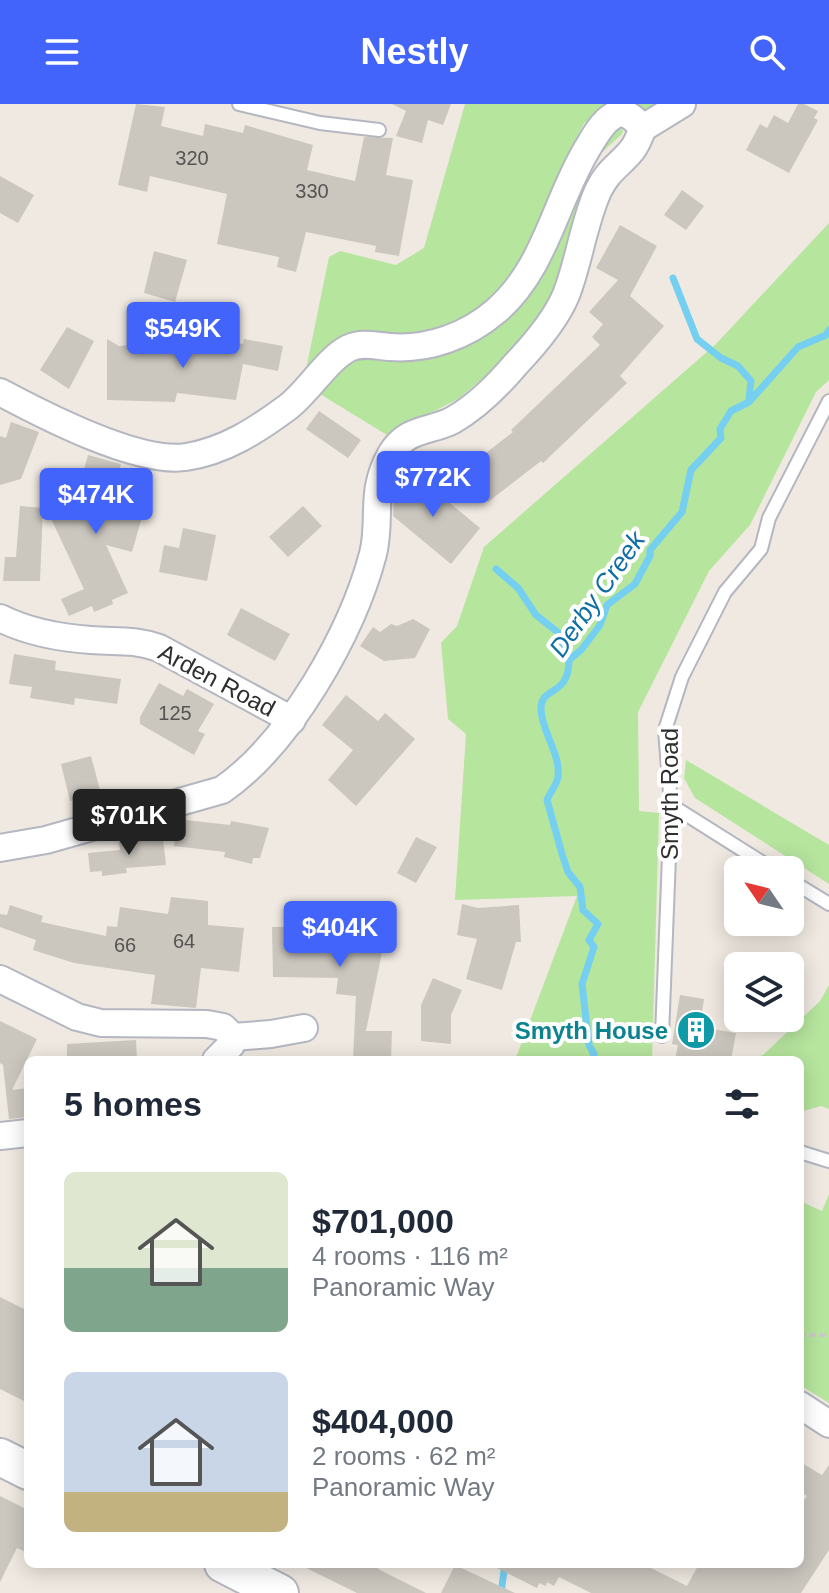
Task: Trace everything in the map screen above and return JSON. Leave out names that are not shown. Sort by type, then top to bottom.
[{"type":"street","points":[[0,848],[46,840],[222,790],[241,777],[292,720],[332,656],[375,542],[379,482],[393,451],[423,428],[452,420],[484,397],[517,364],[565,296],[599,189],[609,171],[632,149],[643,128],[682,104]]},
{"type":"street","points":[[0,392],[55,422],[160,457],[184,457],[212,451],[259,429],[285,410],[349,348],[365,344],[419,348],[465,331],[495,312],[520,287],[537,260],[570,178],[603,125],[613,115],[622,113],[643,128]]},
{"type":"street","name":"Arden Road","points":[[0,618],[54,636],[137,640],[159,648],[292,720]]},
{"type":"street","points":[[0,979],[77,1017],[101,1023],[207,1024],[223,1027],[233,1037],[304,1028]]},
{"type":"street","points":[[220,1056],[231,1045],[233,1037]]},
{"type":"street","points":[[0,1136],[24,1133]]},
{"type":"street","points":[[804,1408],[829,1424]]},
{"type":"street","points":[[0,1457],[24,1469]]},
{"type":"street","points":[[231,1568],[280,1593]]},
{"type":"lane","points":[[239,104],[320,123],[379,130]]},
{"type":"lane","name":"Smyth Road","points":[[662,1036],[671,805],[665,730],[682,677],[725,592],[761,549],[769,518],[829,401]]},
{"type":"lane","points":[[671,805],[752,856]]},
{"type":"lane","points":[[804,889],[829,904]]},
{"type":"lane","points":[[804,1153],[829,1161]]},
{"type":"path","points":[[804,1335],[829,1335]]},
{"type":"green space","points":[[465,104],[670,104],[651,114],[616,124],[585,122],[566,157],[572,162],[530,258],[479,315],[418,340],[356,333],[303,384],[329,257],[340,251],[396,265],[424,248]]},
{"type":"green space","points":[[617,126],[623,132],[599,155],[587,177],[553,297],[539,322],[503,361],[458,399],[387,435],[320,394],[353,361],[369,358],[415,362],[467,342]]},
{"type":"green space","points":[[829,223],[829,380],[816,392],[750,525],[709,571],[638,712],[639,811],[659,813],[652,1056],[516,1056],[577,896],[455,900],[466,734],[448,719],[441,643],[457,626],[484,547],[716,344]]},
{"type":"green space","points":[[686,760],[829,845],[829,884],[804,868],[804,856],[785,856],[695,798],[684,778]]},
{"type":"green space","points":[[829,985],[829,1109],[821,1106],[804,1111],[804,1056],[759,1056],[787,1032],[804,1032],[804,1016],[820,1001]]},
{"type":"green space","points":[[829,1194],[829,1403],[804,1387],[804,1203],[822,1211]]},
{"type":"building","points":[[136,104],[165,107],[161,126],[203,136],[205,124],[243,133],[245,125],[313,145],[307,170],[355,181],[364,137],[393,138],[386,175],[413,180],[399,256],[375,252],[376,246],[306,232],[296,272],[277,267],[279,257],[217,244],[227,194],[150,176],[147,192],[118,185]]},
{"type":"building","points":[[392,104],[451,104],[443,125],[428,120],[422,143],[396,136],[406,111]]},
{"type":"building","points":[[798,104],[818,111],[814,118],[818,120],[789,173],[746,150],[760,124],[767,128],[774,115],[788,123]]},
{"type":"building","points":[[0,176],[34,195],[18,223],[0,213]]},
{"type":"building","points":[[682,190],[704,206],[686,230],[664,215]]},
{"type":"building","points":[[620,225],[657,246],[630,296],[664,326],[620,376],[627,383],[543,463],[541,461],[488,502],[464,470],[513,432],[511,430],[600,345],[592,337],[603,324],[589,312],[618,280],[596,268]]},
{"type":"building","points":[[154,251],[187,260],[175,302],[144,293]]},
{"type":"building","points":[[67,327],[94,341],[69,389],[40,370]]},
{"type":"building","points":[[107,339],[119,346],[159,343],[216,351],[218,339],[243,344],[244,339],[283,346],[278,371],[243,364],[236,400],[177,393],[175,402],[107,400]]},
{"type":"building","points":[[319,411],[361,440],[348,458],[306,429]]},
{"type":"building","points":[[11,422],[39,432],[21,479],[0,485],[0,436],[6,438]]},
{"type":"building","points":[[88,455],[121,464],[111,501],[144,510],[132,552],[106,545],[128,593],[94,612],[92,606],[69,616],[61,599],[84,589],[46,508],[73,510]]},
{"type":"building","points":[[413,473],[480,528],[451,564],[393,516],[394,497]]},
{"type":"building","points":[[20,506],[43,508],[40,581],[3,581],[5,557],[16,557]]},
{"type":"building","points":[[303,506],[322,526],[288,557],[269,537]]},
{"type":"building","points":[[183,528],[216,535],[207,581],[159,572],[164,545],[179,548]]},
{"type":"building","points":[[241,608],[290,634],[275,661],[227,635]]},
{"type":"building","points":[[413,619],[430,629],[415,658],[384,661],[360,646],[373,627],[380,632],[391,624],[397,626]]},
{"type":"building","points":[[14,654],[56,661],[55,670],[121,679],[117,704],[75,698],[74,705],[30,698],[32,687],[9,684]]},
{"type":"building","points":[[159,683],[183,696],[187,689],[214,704],[198,731],[205,734],[194,755],[140,724],[140,717]]},
{"type":"building","points":[[346,695],[378,721],[385,713],[415,739],[356,806],[328,780],[353,750],[322,725]]},
{"type":"building","points":[[91,756],[101,794],[70,801],[61,764]]},
{"type":"building","points":[[177,819],[230,825],[231,821],[269,828],[260,858],[253,858],[252,864],[224,857],[225,852],[174,846]]},
{"type":"building","points":[[416,837],[437,847],[416,883],[397,873]]},
{"type":"building","points":[[163,838],[166,865],[126,868],[127,873],[102,876],[102,871],[90,872],[88,853],[120,850],[119,842]]},
{"type":"building","points":[[171,897],[208,901],[208,925],[244,928],[239,972],[201,968],[196,1008],[151,1004],[155,975],[74,963],[33,950],[36,940],[0,927],[0,914],[7,915],[10,905],[43,916],[41,922],[106,936],[107,926],[117,927],[120,907],[168,914]]},
{"type":"building","points":[[462,904],[478,908],[519,905],[521,942],[516,942],[502,990],[466,979],[477,939],[457,935]]},
{"type":"building","points":[[349,914],[389,918],[366,1031],[392,1031],[391,1056],[353,1056],[356,996],[336,994],[338,978],[273,977],[272,927],[346,926]]},
{"type":"building","points":[[433,978],[462,990],[451,1015],[451,1044],[421,1041],[421,1005]]},
{"type":"building","name":"Smyth House","points":[[680,995],[704,999],[700,1027],[736,1033],[732,1056],[676,1056],[678,1045],[672,1044]]},
{"type":"building","points":[[0,1021],[37,1039],[29,1056],[24,1056],[24,1066],[12,1090],[24,1088],[24,1117],[9,1119],[3,1065],[0,1063]]},
{"type":"building","points":[[136,1040],[137,1056],[67,1056],[67,1044]]},
{"type":"building","points":[[0,1297],[24,1309],[24,1401],[0,1389]]},
{"type":"building","points":[[804,1464],[822,1475],[829,1465],[829,1550],[801,1593],[591,1593],[559,1577],[554,1586],[547,1582],[546,1586],[539,1583],[537,1588],[497,1568],[651,1568],[687,1586],[697,1568],[804,1568],[804,1500],[807,1496],[804,1494]]},
{"type":"building","points":[[0,1496],[24,1508],[24,1551],[17,1548],[0,1582]]},
{"type":"building","points":[[306,1568],[378,1568],[426,1593],[357,1593]]},
{"type":"building","points":[[454,1568],[461,1568],[515,1593],[441,1593]]},
{"type":"waterway","points":[[673,278],[697,339],[721,358],[738,366],[751,381],[749,400]]},
{"type":"waterway","name":"Derby Creek","points":[[593,1056],[589,1045],[582,984],[594,947],[589,940],[598,924],[583,910],[580,887],[568,872],[547,800],[557,780],[558,769],[544,727],[542,702],[560,686],[568,672],[569,660],[582,649],[600,625],[607,605],[635,584],[650,556],[650,550],[682,512],[691,470],[721,438],[720,429],[731,411],[749,402],[798,347],[826,335],[829,330]]},
{"type":"waterway","points":[[496,569],[518,588],[536,615],[560,634],[569,660]]},
{"type":"waterway","name":"Derby Creek","points":[[501,1593],[504,1568]]},
{"type":"place","name":"Smyth House","points":[[696,1030]]}]
